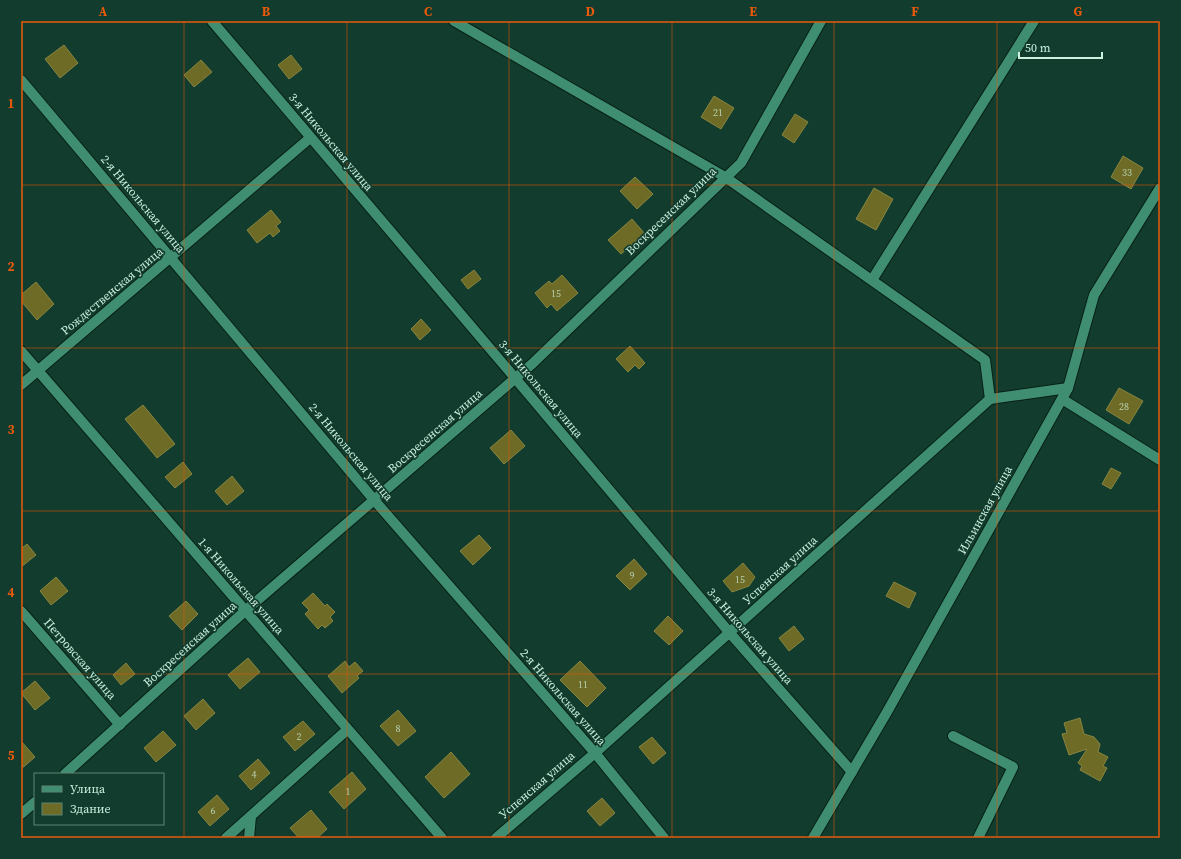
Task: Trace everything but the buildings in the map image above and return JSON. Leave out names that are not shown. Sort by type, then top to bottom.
[{"type":"street","name":"3-я Никольская улица","points":[[212,21],[729,632],[852,772]]},
{"type":"street","points":[[454,21],[725,177],[872,280],[985,360],[990,399],[1068,388]]},
{"type":"street","name":"Воскресенская улица","points":[[67,773],[245,611],[375,501],[515,378],[741,163],[821,21]]},
{"type":"street","points":[[872,280],[1034,21]]},
{"type":"street","name":"2-я Никольская улица","points":[[21,80],[375,501],[595,753],[664,838]]},
{"type":"street","name":"Рождественская улица","points":[[21,385],[172,258],[310,138]]},
{"type":"street","name":"Ильинская улица","points":[[813,838],[852,772],[1068,388],[1094,295],[1160,188]]},
{"type":"street","name":"1-я Никольская улица","points":[[21,351],[347,730],[442,838]]},
{"type":"street","name":"Успенская улица","points":[[496,838],[595,753],[990,399]]},
{"type":"street","points":[[1062,399],[1160,460]]},
{"type":"street","name":"Петровская улица","points":[[21,611],[120,725]]},
{"type":"street","points":[[226,838],[347,730]]},
{"type":"street","points":[[954,736],[1013,767],[978,838]]},
{"type":"street","points":[[21,814],[34,803]]},
{"type":"street","points":[[249,838],[251,816]]}]
